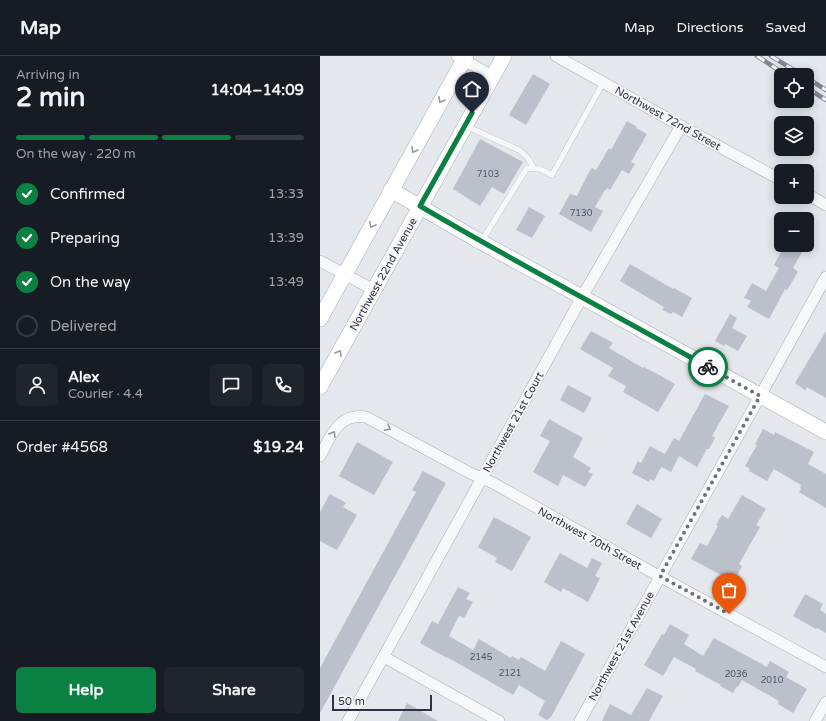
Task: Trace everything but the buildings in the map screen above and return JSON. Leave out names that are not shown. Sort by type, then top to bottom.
[{"type":"main road","name":"Northwest 22nd Avenue","points":[[320,387],[504,56]]},
{"type":"main road","points":[[320,319],[462,57]]},
{"type":"main road","points":[[391,190],[481,242],[826,432]]},
{"type":"street","name":"Northwest 72nd Street","points":[[556,56],[774,176]]},
{"type":"street","points":[[462,57],[492,76]]},
{"type":"street","name":"Northwest 21st Court","points":[[348,721],[582,297],[681,126]]},
{"type":"street","points":[[814,198],[826,205]]},
{"type":"street","points":[[320,261],[374,290]]},
{"type":"street","name":"Northwest 21st Avenue","points":[[580,721],[826,277]]},
{"type":"street","name":"Northwest 70th Street","points":[[320,456],[339,425],[352,417],[366,417],[470,473],[493,483],[826,667]]},
{"type":"street","points":[[384,657],[499,721]]},
{"type":"street","points":[[815,721],[826,702]]},
{"type":"lane","points":[[481,242],[527,168],[540,168],[552,175],[603,82]]},
{"type":"lane","points":[[465,126],[518,150],[527,157],[534,168]]},
{"type":"railway","points":[[757,56],[775,68]]},
{"type":"railway","points":[[771,56],[791,68]]},
{"type":"railway","points":[[814,82],[826,90]]},
{"type":"railway","points":[[814,92],[826,100]]},
{"type":"way so far","points":[[708,367],[760,396],[660,576],[729,614]]},
{"type":"route","points":[[472,113],[420,206],[481,242],[708,367]]}]
